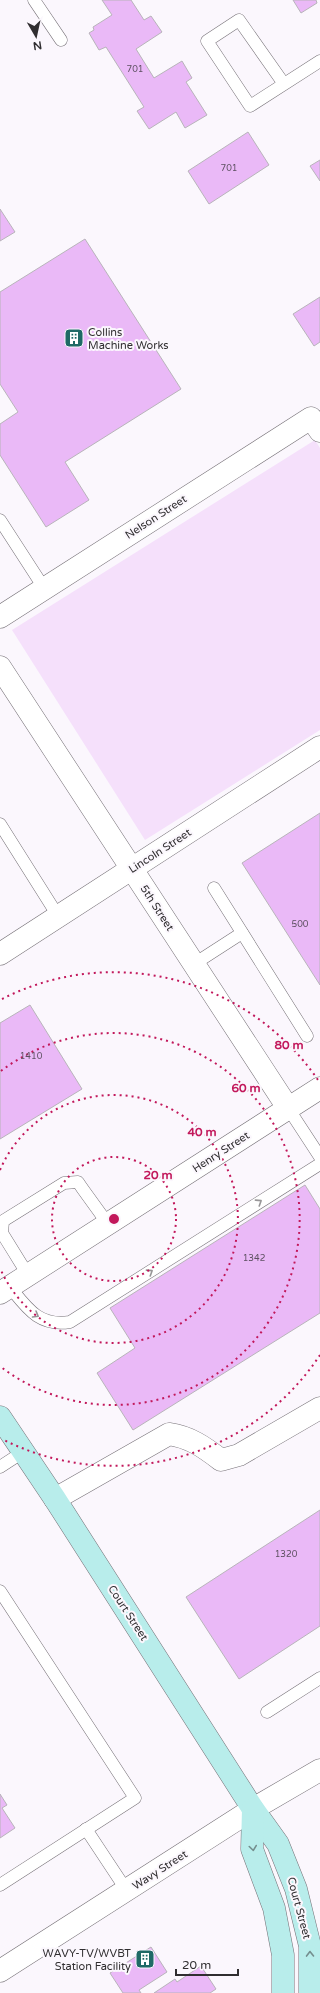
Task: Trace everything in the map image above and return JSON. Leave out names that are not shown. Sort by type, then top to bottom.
[{"type":"main road","name":"Court Street","points":[[0,1417],[55,1499],[253,1809],[278,1844],[296,1889],[310,1946],[310,1993]]},
{"type":"main road","points":[[253,1809],[252,1849],[274,1908],[283,1955],[283,1993]]},
{"type":"street","name":"Nelson Street","points":[[0,617],[44,588],[316,425]]},
{"type":"street","name":"5th Street","points":[[0,667],[288,1108]]},
{"type":"street","name":"Lincoln Street","points":[[0,954],[320,747]]},
{"type":"street","name":"Henry Street","points":[[5,1290],[320,1088]]},
{"type":"street","points":[[55,1499],[169,1434],[184,1437],[201,1445],[221,1460],[239,1455],[320,1408]]},
{"type":"street","name":"Wavy Street","points":[[0,1971],[253,1809],[320,1770]]},
{"type":"lane","points":[[34,0],[61,40]]},
{"type":"lane","points":[[284,84],[239,20],[207,41],[250,106],[320,61]]},
{"type":"lane","points":[[0,520],[44,588]]},
{"type":"lane","points":[[0,824],[58,916]]},
{"type":"lane","points":[[214,888],[307,1036]]},
{"type":"lane","points":[[194,964],[242,933]]},
{"type":"lane","points":[[288,1108],[320,1157]]},
{"type":"lane","points":[[5,1290],[30,1312],[45,1320],[70,1322],[320,1164]]},
{"type":"lane","points":[[28,1275],[2,1233],[3,1221],[64,1183],[78,1182],[108,1224]]},
{"type":"lane","points":[[0,1466],[23,1452]]},
{"type":"lane","points":[[0,1591],[135,1798],[0,1885]]},
{"type":"lane","points":[[268,1712],[320,1678]]},
{"type":"lane","points":[[86,1829],[127,1891]]},
{"type":"shaded area","points":[[315,440],[320,448],[320,730],[145,840],[12,630]]},
{"type":"building","points":[[102,0],[131,0],[144,20],[151,16],[162,32],[136,49],[154,78],[182,61],[192,78],[186,82],[207,115],[185,128],[176,112],[149,129],[137,111],[144,107],[106,47],[99,50],[89,33],[94,30],[93,27],[112,15]]},
{"type":"building","points":[[293,0],[316,0],[317,3],[301,13]]},
{"type":"building","points":[[248,132],[269,165],[209,204],[188,171]]},
{"type":"building","points":[[320,160],[320,181],[310,166]]},
{"type":"building","points":[[0,209],[15,232],[0,241]]},
{"type":"building","name":"Collins Machine Works","points":[[85,239],[181,389],[65,462],[89,500],[46,527],[0,455],[0,424],[18,412],[0,384],[0,292]]},
{"type":"building","points":[[320,297],[320,342],[314,346],[293,314]]},
{"type":"building","points":[[320,813],[320,985],[242,863]]},
{"type":"building","points":[[30,1005],[82,1089],[0,1139],[0,1023]]},
{"type":"building","points":[[305,1185],[320,1209],[320,1313],[133,1430],[97,1373],[135,1348],[110,1308]]},
{"type":"building","points":[[320,1510],[320,1626],[239,1679],[186,1597]]},
{"type":"building","points":[[0,1794],[7,1805],[2,1808],[15,1828],[0,1838]]},
{"type":"building","name":"WAVY-TV/WVBT Station Facility","points":[[151,1947],[167,1972],[139,1990],[141,1993],[123,1993],[110,1973]]},
{"type":"building","name":"WAVY-TV/WVBT Station Facility","points":[[201,1966],[216,1989],[210,1993],[154,1993],[175,1979],[177,1982]]},
{"type":"place","name":"Collins Machine Works","points":[[74,338]]},
{"type":"place","name":"WAVY-TV/WVBT Station Facility","points":[[145,1959]]}]
